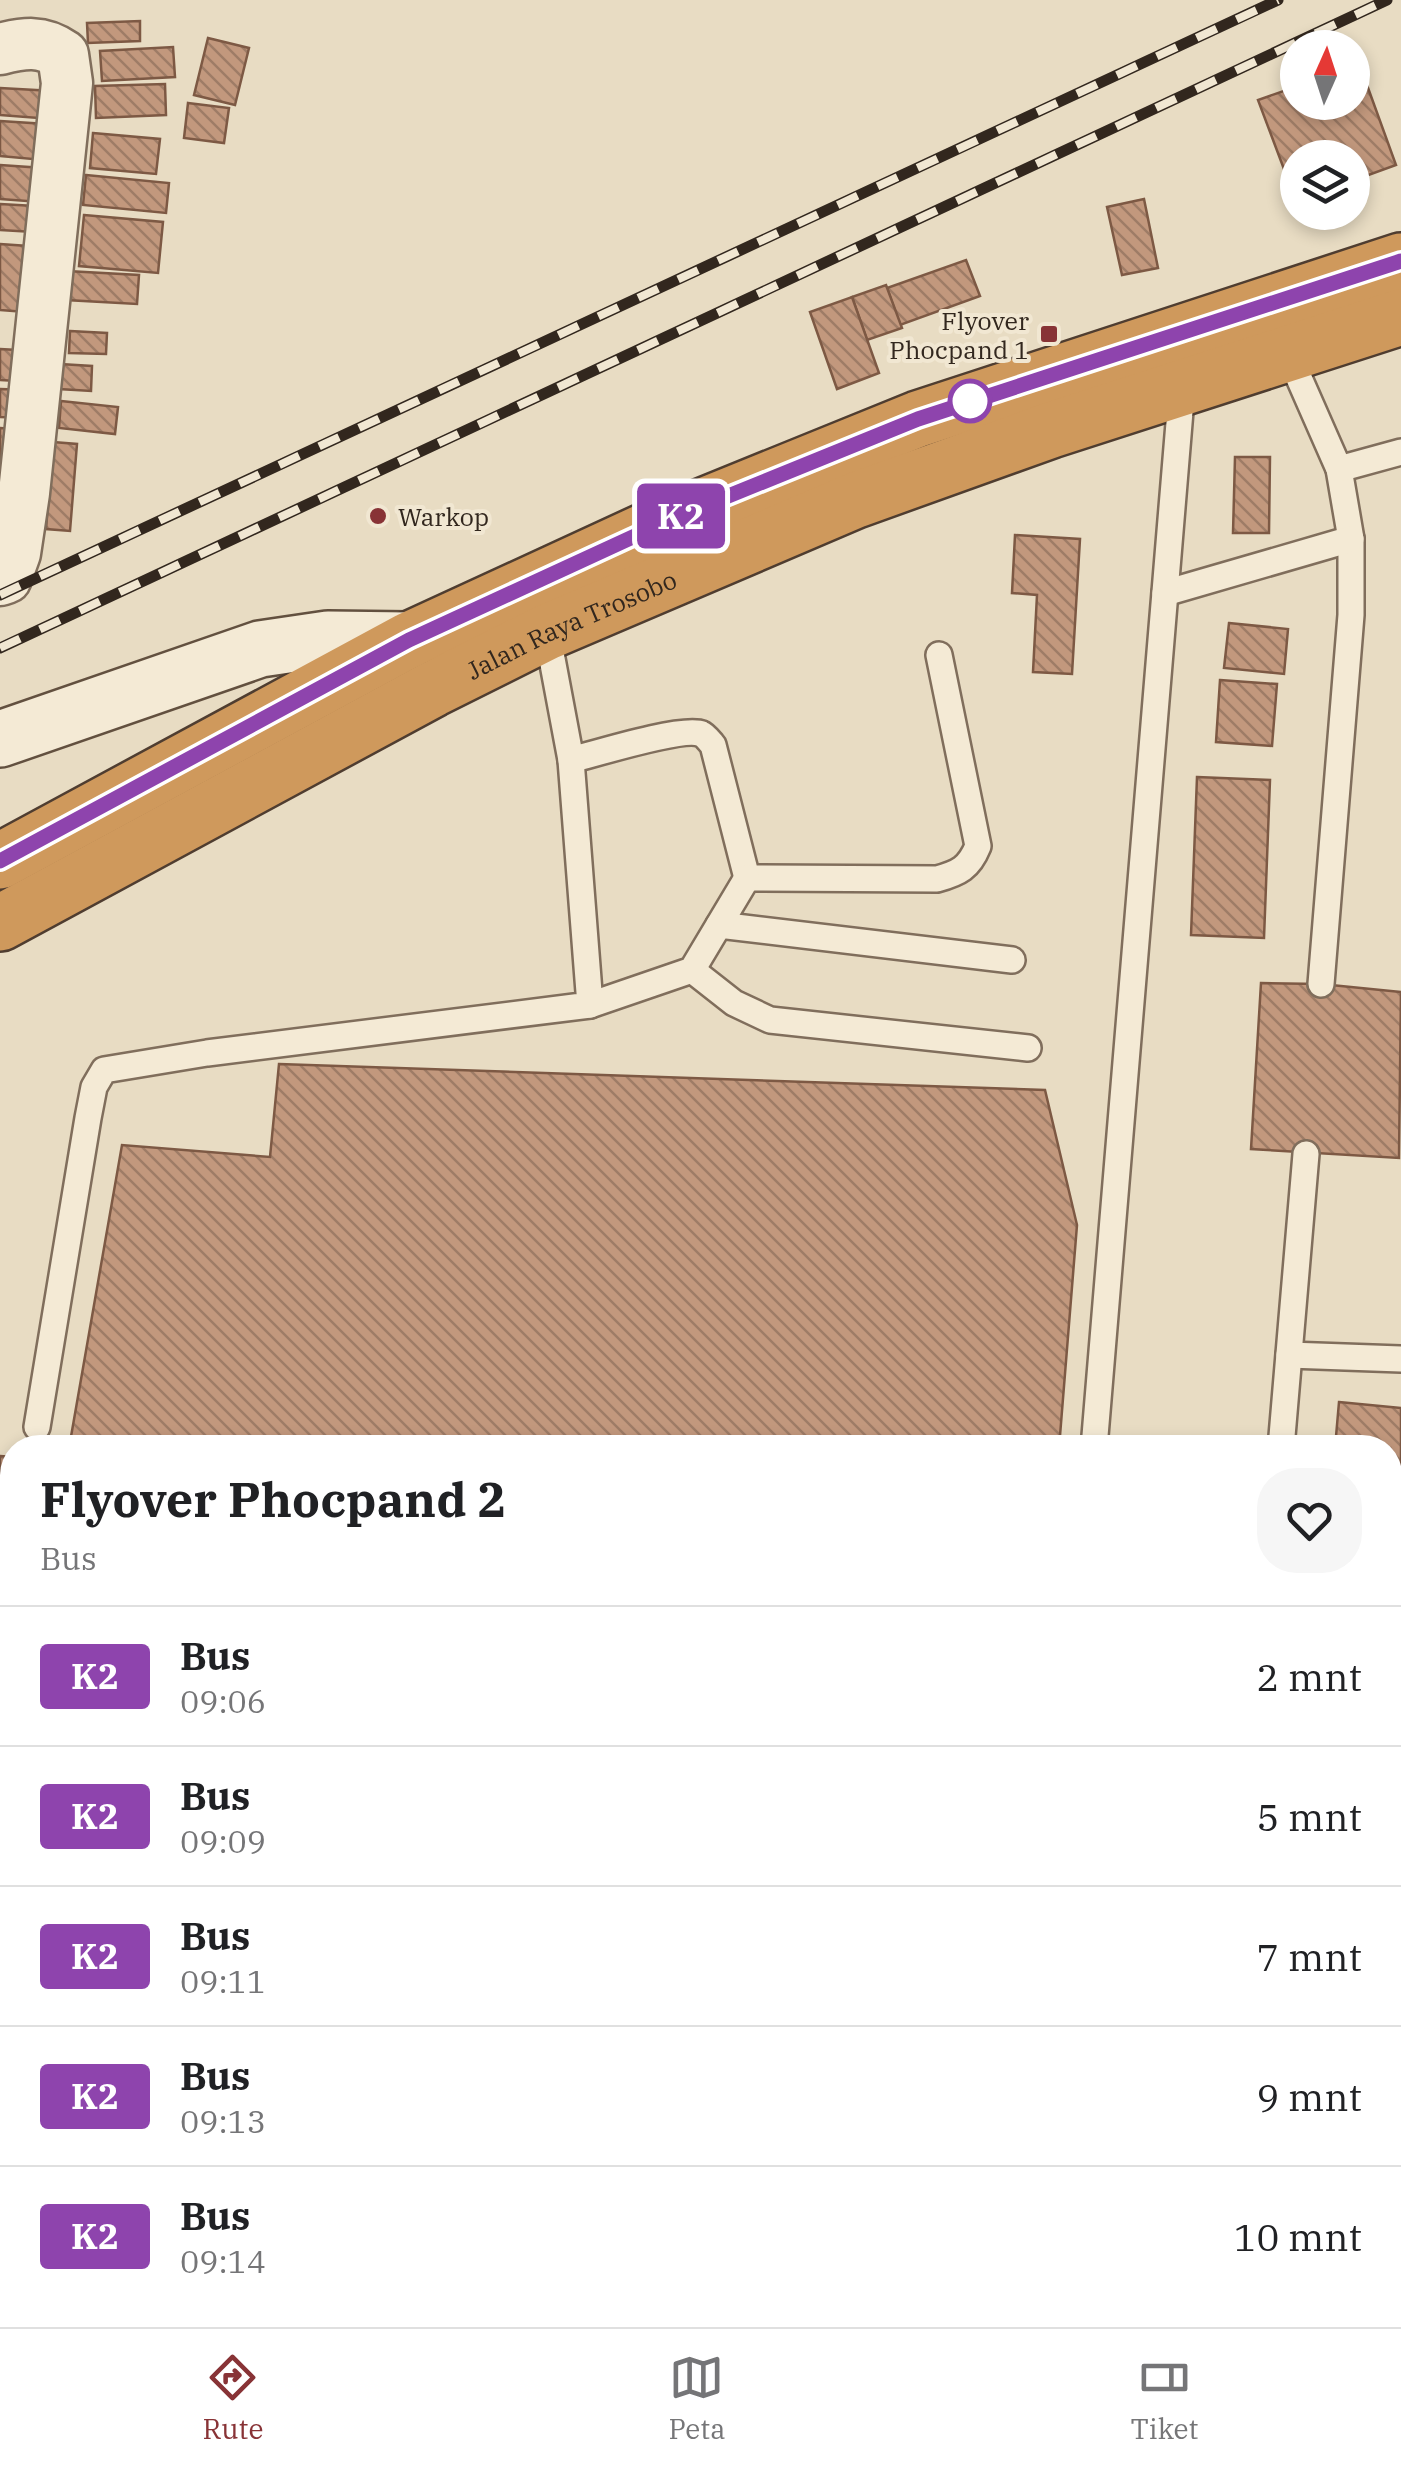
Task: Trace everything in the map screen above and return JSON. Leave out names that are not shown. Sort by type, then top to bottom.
[{"type":"highway","points":[[0,861],[409,640],[674,518],[918,419],[1401,261]]},
{"type":"highway","name":"Jalan Raya Trosobo","points":[[0,923],[433,689],[547,632],[856,500],[1182,386],[1401,317]]},
{"type":"street","points":[[0,49],[25,43],[49,45],[63,55],[67,83],[24,492],[15,554],[6,578],[0,580]]},
{"type":"street","points":[[0,738],[260,649],[328,640],[409,640]]},
{"type":"lane","points":[[1288,353],[1339,469],[1351,540],[1351,614],[1321,984]]},
{"type":"lane","points":[[1095,1435],[1182,386]]},
{"type":"lane","points":[[1339,469],[1401,452]]},
{"type":"lane","points":[[1165,593],[1351,540]]},
{"type":"lane","points":[[547,632],[571,760],[590,1005]]},
{"type":"lane","points":[[747,878],[938,879],[958,873],[971,863],[978,846],[939,655]]},
{"type":"lane","points":[[37,1427],[91,1102],[104,1070],[207,1053],[590,1005],[692,970],[747,878],[713,745],[704,734],[688,732],[571,760]]},
{"type":"lane","points":[[719,924],[1012,960]]},
{"type":"lane","points":[[692,970],[734,1003],[770,1020],[1028,1048]]},
{"type":"lane","points":[[1282,1435],[1306,1154]]},
{"type":"lane","points":[[1289,1356],[1401,1359]]},
{"type":"building","points":[[140,21],[140,41],[88,43],[87,23]]},
{"type":"building","points":[[208,38],[249,48],[235,105],[194,95]]},
{"type":"building","points":[[173,47],[175,77],[102,81],[100,51]]},
{"type":"building","points":[[165,84],[166,115],[96,118],[95,86]]},
{"type":"building","points":[[0,88],[53,91],[51,119],[0,115]]},
{"type":"building","points":[[1280,92],[1280,120],[1370,120],[1370,93],[1396,165],[1370,174],[1370,140],[1280,140],[1280,158],[1258,100]]},
{"type":"building","points":[[188,103],[229,108],[224,143],[184,138]]},
{"type":"building","points":[[0,121],[46,124],[43,160],[0,156]]},
{"type":"building","points":[[93,133],[160,139],[156,174],[90,168]]},
{"type":"building","points":[[0,165],[43,168],[40,202],[0,199]]},
{"type":"building","points":[[86,175],[169,183],[166,213],[83,205]]},
{"type":"building","points":[[1144,199],[1158,268],[1122,275],[1107,207]]},
{"type":"building","points":[[0,204],[52,207],[50,233],[0,230]]},
{"type":"building","points":[[84,215],[163,222],[158,273],[79,266]]},
{"type":"building","points":[[0,244],[42,247],[38,313],[0,310]]},
{"type":"building","points":[[966,260],[980,296],[900,325],[887,288]]},
{"type":"building","points":[[67,271],[139,275],[137,304],[66,300]]},
{"type":"building","points":[[886,285],[902,328],[867,340],[852,297]]},
{"type":"building","points":[[852,297],[879,373],[837,389],[810,312]]},
{"type":"building","points":[[70,331],[107,333],[106,354],[69,353]]},
{"type":"building","points":[[0,349],[17,350],[16,381],[0,380]]},
{"type":"building","points":[[60,364],[92,366],[91,391],[59,389]]},
{"type":"building","points":[[0,389],[28,390],[27,418],[0,417]]},
{"type":"building","points":[[61,401],[118,407],[115,434],[59,428]]},
{"type":"building","points":[[0,428],[25,430],[22,466],[0,464]]},
{"type":"building","points":[[53,442],[77,444],[70,531],[46,529]]},
{"type":"building","points":[[1235,457],[1270,457],[1269,533],[1233,533]]},
{"type":"building","points":[[1015,535],[1080,539],[1072,674],[1033,672],[1037,595],[1012,593]]},
{"type":"building","points":[[1229,623],[1288,629],[1284,674],[1224,668]]},
{"type":"building","points":[[1220,680],[1277,684],[1272,746],[1216,742]]},
{"type":"building","points":[[1197,777],[1270,780],[1264,938],[1191,935]]},
{"type":"building","points":[[1261,983],[1401,992],[1399,1158],[1251,1149]]},
{"type":"building","points":[[279,1064],[1045,1090],[1077,1225],[1060,1435],[71,1435],[122,1145],[270,1157]]},
{"type":"building","points":[[1339,1402],[1401,1408],[1401,1435],[1336,1435]]},
{"type":"railway","points":[[0,595],[1278,0]]},
{"type":"railway","points":[[0,648],[1387,0]]},
{"type":"bus line","name":"K2","points":[[0,861],[409,640],[674,518],[918,419],[1401,261]]},
{"type":"place","name":"Flyover Phocpand 1","points":[[1049,334]]},
{"type":"place","name":"Warkop","points":[[378,516]]}]
